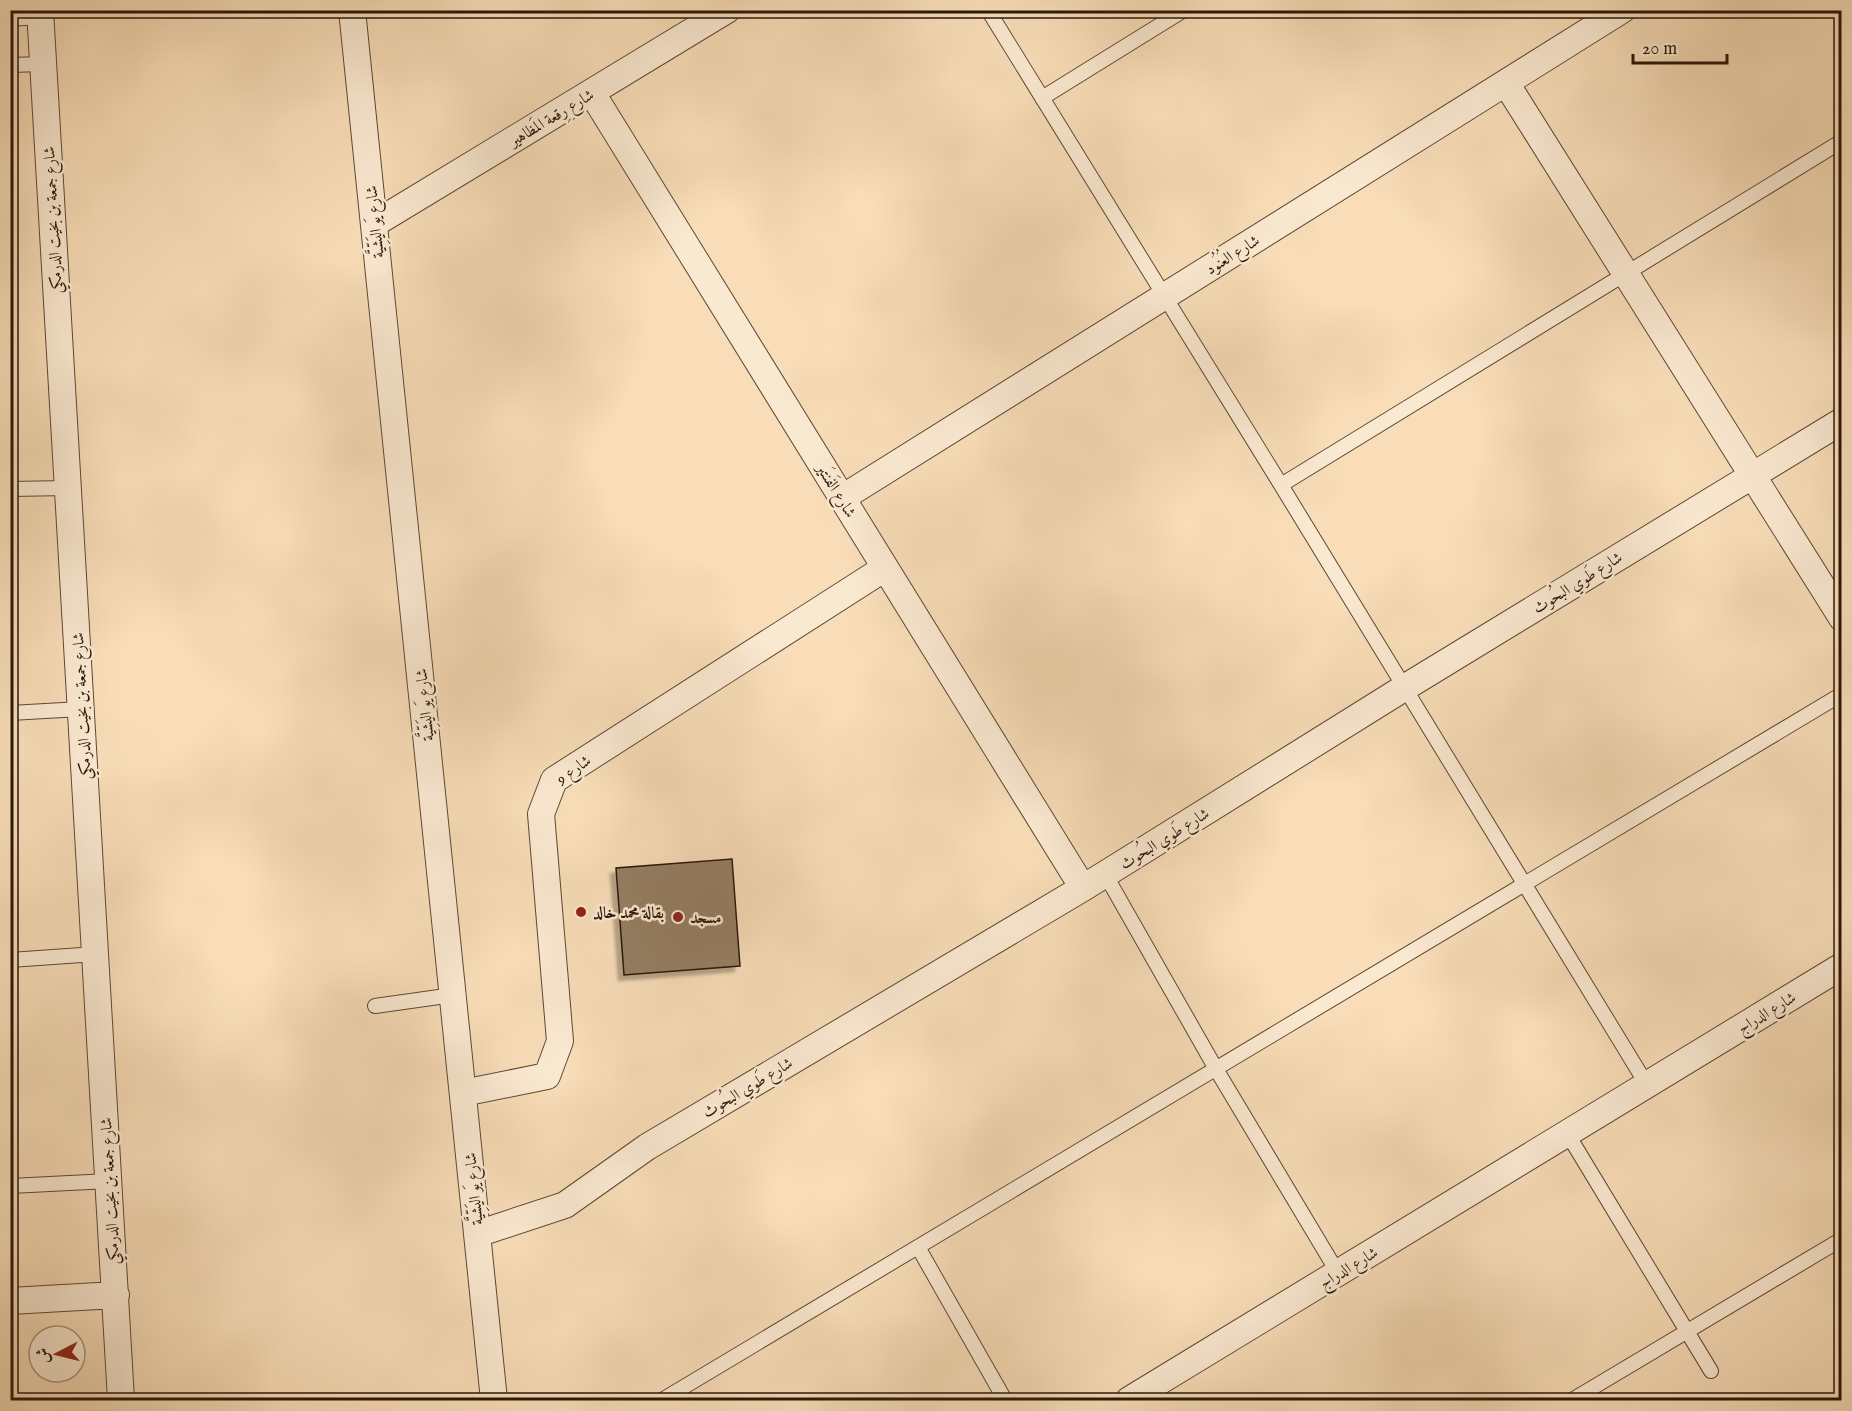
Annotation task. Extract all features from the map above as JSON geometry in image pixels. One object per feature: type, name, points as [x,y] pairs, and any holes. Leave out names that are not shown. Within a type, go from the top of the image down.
[{"type":"street","name":"شارع يَو اليَشِّيَّة","points":[[352,10],[494,1401]]},
{"type":"street","name":"شارع رِقعة المَظاهير","points":[[374,224],[727,10]]},
{"type":"street","name":"شارع العُنُود","points":[[842,498],[1622,10]]},
{"type":"street","name":"شارع جمعة بن بخيت الدرمكي","points":[[40,14],[122,1401]]},
{"type":"street","points":[[1506,83],[1842,618]]},
{"type":"street","name":"شارع الفَنتَير","points":[[592,93],[1083,888]]},
{"type":"street","name":"شارع طَوي البحُوث","points":[[477,1234],[565,1205],[647,1147],[1083,888],[1751,474],[1842,421]]},
{"type":"street","name":"شارع 9","points":[[463,1093],[547,1076],[560,1041],[541,814],[554,780],[885,568]]},
{"type":"street","name":"شارع الدراج","points":[[1140,1398],[1338,1273],[1842,966]]},
{"type":"street","points":[[10,1301],[116,1295]]},
{"type":"lane","points":[[988,10],[1647,1085]]},
{"type":"lane","points":[[1042,98],[1184,10]]},
{"type":"lane","points":[[10,19],[40,14]]},
{"type":"lane","points":[[10,65],[43,64]]},
{"type":"lane","points":[[1281,485],[1842,141]]},
{"type":"lane","points":[[10,489],[68,488]]},
{"type":"lane","points":[[662,1401],[1842,694]]},
{"type":"lane","points":[[10,713],[81,709]]},
{"type":"lane","points":[[1105,874],[1216,1069],[1338,1273]]},
{"type":"lane","points":[[10,960],[96,954]]},
{"type":"lane","points":[[375,1006],[453,995]]},
{"type":"lane","points":[[1567,1133],[1711,1371]]},
{"type":"lane","points":[[10,1186],[108,1180]]},
{"type":"lane","points":[[1572,1401],[1842,1239]]},
{"type":"lane","points":[[918,1247],[1005,1401]]},
{"type":"building","name":"مسجد","points":[[732,859],[740,966],[624,975],[616,868]]},
{"type":"place","name":"بقالة محمد خالد","points":[[581,912]]},
{"type":"place","name":"مسجد","points":[[678,917]]}]
